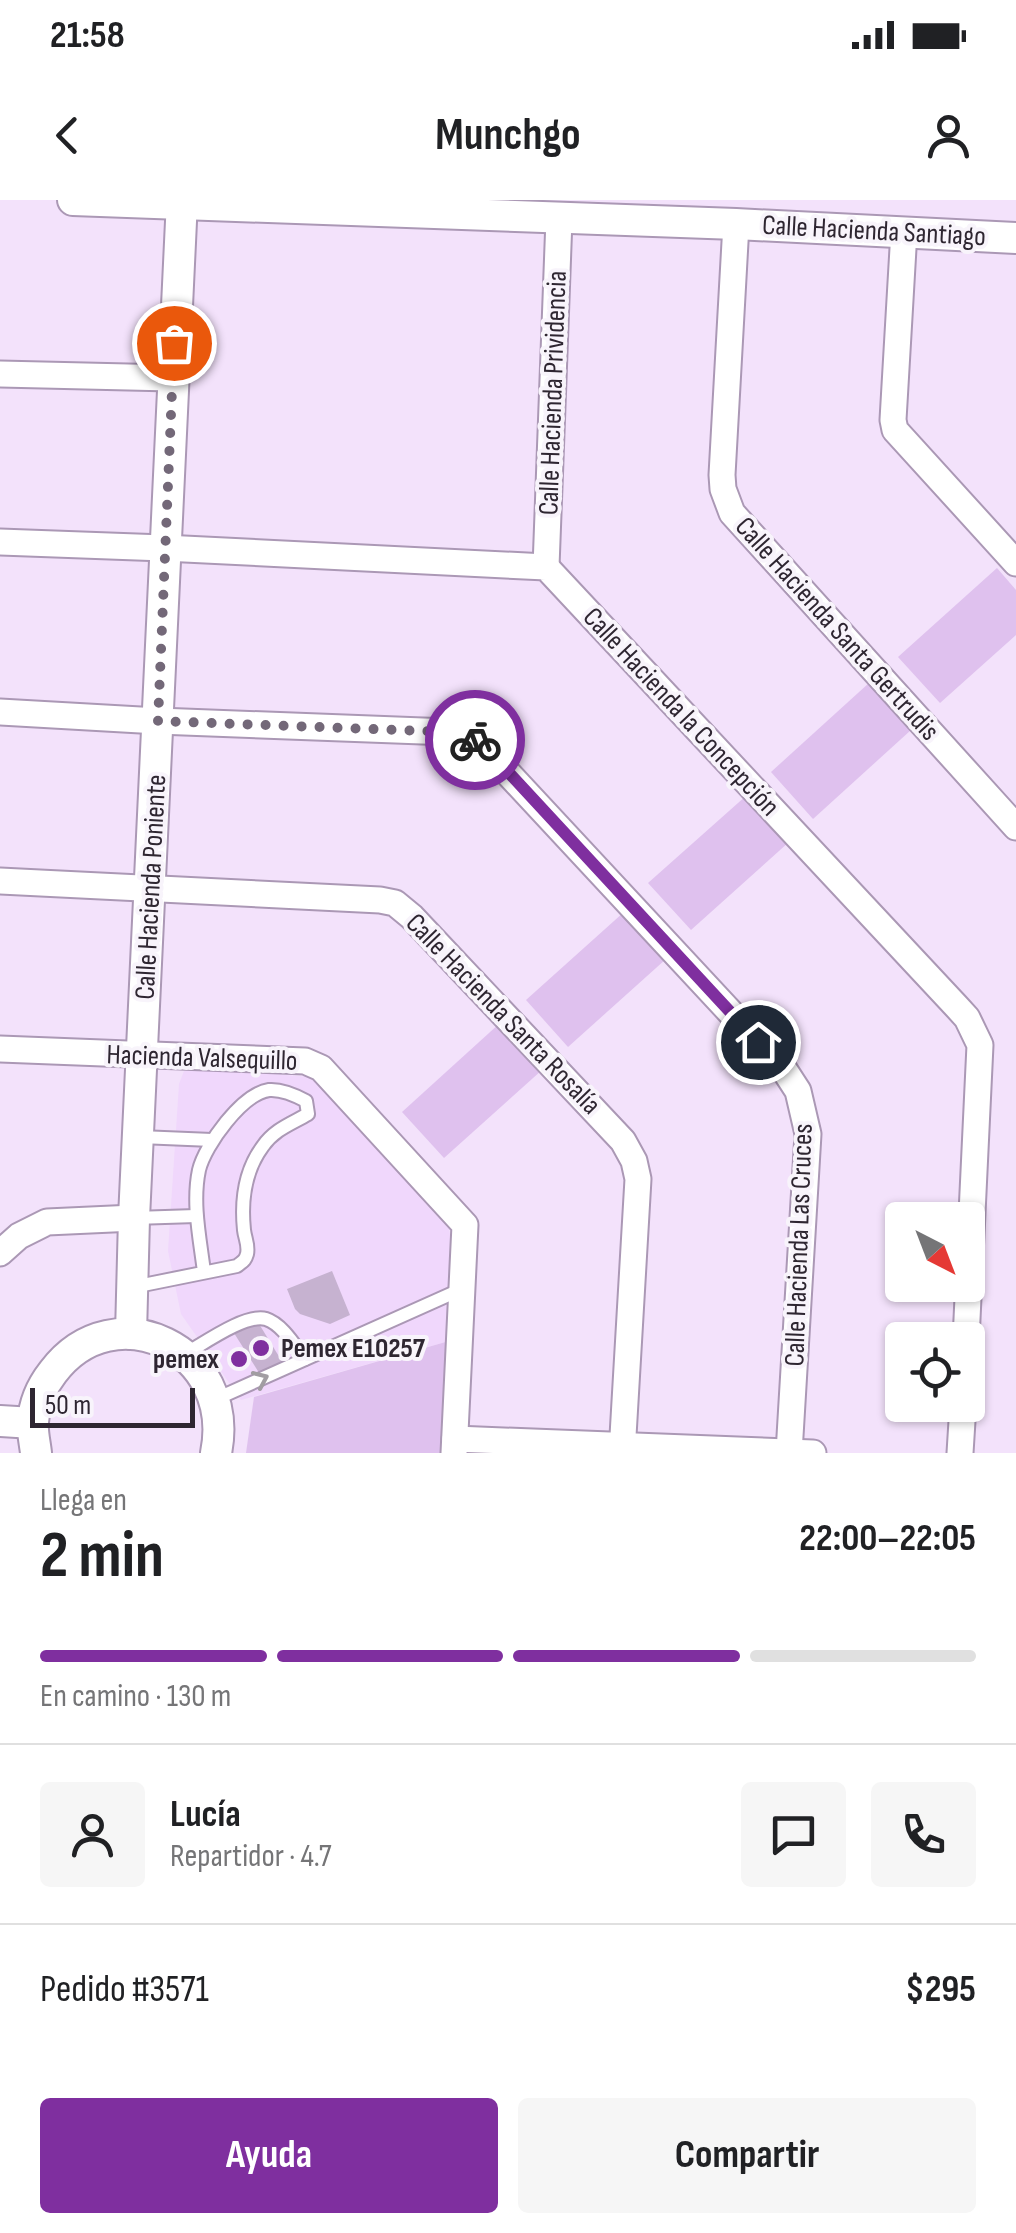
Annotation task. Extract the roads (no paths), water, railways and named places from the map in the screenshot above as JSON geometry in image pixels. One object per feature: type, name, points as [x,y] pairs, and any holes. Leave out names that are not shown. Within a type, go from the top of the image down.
[{"type":"street","name":"Calle Hacienda Santiago","points":[[72,200],[1016,238]]},
{"type":"street","name":"Calle Hacienda Poniente","points":[[131,1334],[182,202]]},
{"type":"street","name":"Calle Hacienda Prividencia","points":[[546,567],[559,219]]},
{"type":"street","name":"Calle Hacienda Santa Gertrudis","points":[[736,224],[722,476],[726,504],[1016,826]]},
{"type":"street","points":[[904,232],[893,420],[896,430],[1016,563]]},
{"type":"street","points":[[0,374],[172,378]]},
{"type":"street","points":[[0,542],[546,567]]},
{"type":"street","name":"Calle Hacienda la Concepción","points":[[546,567],[957,1007],[975,1032],[980,1044],[967,1322]]},
{"type":"street","name":"Calle Hacienda Las Cruces","points":[[0,712],[450,732],[478,741],[785,1071],[798,1091],[808,1134],[789,1452]]},
{"type":"street","name":"Calle Hacienda Santa Rosalía","points":[[0,881],[380,900],[395,903],[412,917],[623,1141],[634,1161],[638,1179],[622,1449]]},
{"type":"street","name":"Hacienda Valsequillo","points":[[0,1049],[305,1061],[321,1068],[460,1218],[465,1230],[454,1446]]},
{"type":"street","points":[[0,1253],[19,1236],[47,1222],[134,1218]]},
{"type":"street","points":[[0,1421],[34,1438],[42,1387],[64,1358],[95,1339],[131,1334],[160,1340],[185,1354],[204,1376],[216,1399],[220,1425],[216,1453]]},
{"type":"street","points":[[960,1453],[962,1422]]},
{"type":"street","points":[[454,1446],[813,1453]]},
{"type":"lane","points":[[272,1060],[274,1089]]},
{"type":"lane","points":[[133,1287],[237,1266],[245,1260],[245,1187],[249,1170],[277,1130],[308,1114],[306,1101],[294,1094],[274,1089],[262,1092],[242,1104],[212,1140],[199,1170],[196,1216],[204,1272]]},
{"type":"lane","points":[[138,1137],[212,1140]]},
{"type":"lane","points":[[134,1218],[196,1216]]},
{"type":"lane","points":[[216,1399],[462,1290]]},
{"type":"lane","points":[[185,1354],[248,1318],[264,1318],[278,1326],[306,1359]]},
{"type":"place","name":"Pemex E10257","points":[[261,1348]]},
{"type":"place","name":"pemex","points":[[239,1359]]}]
